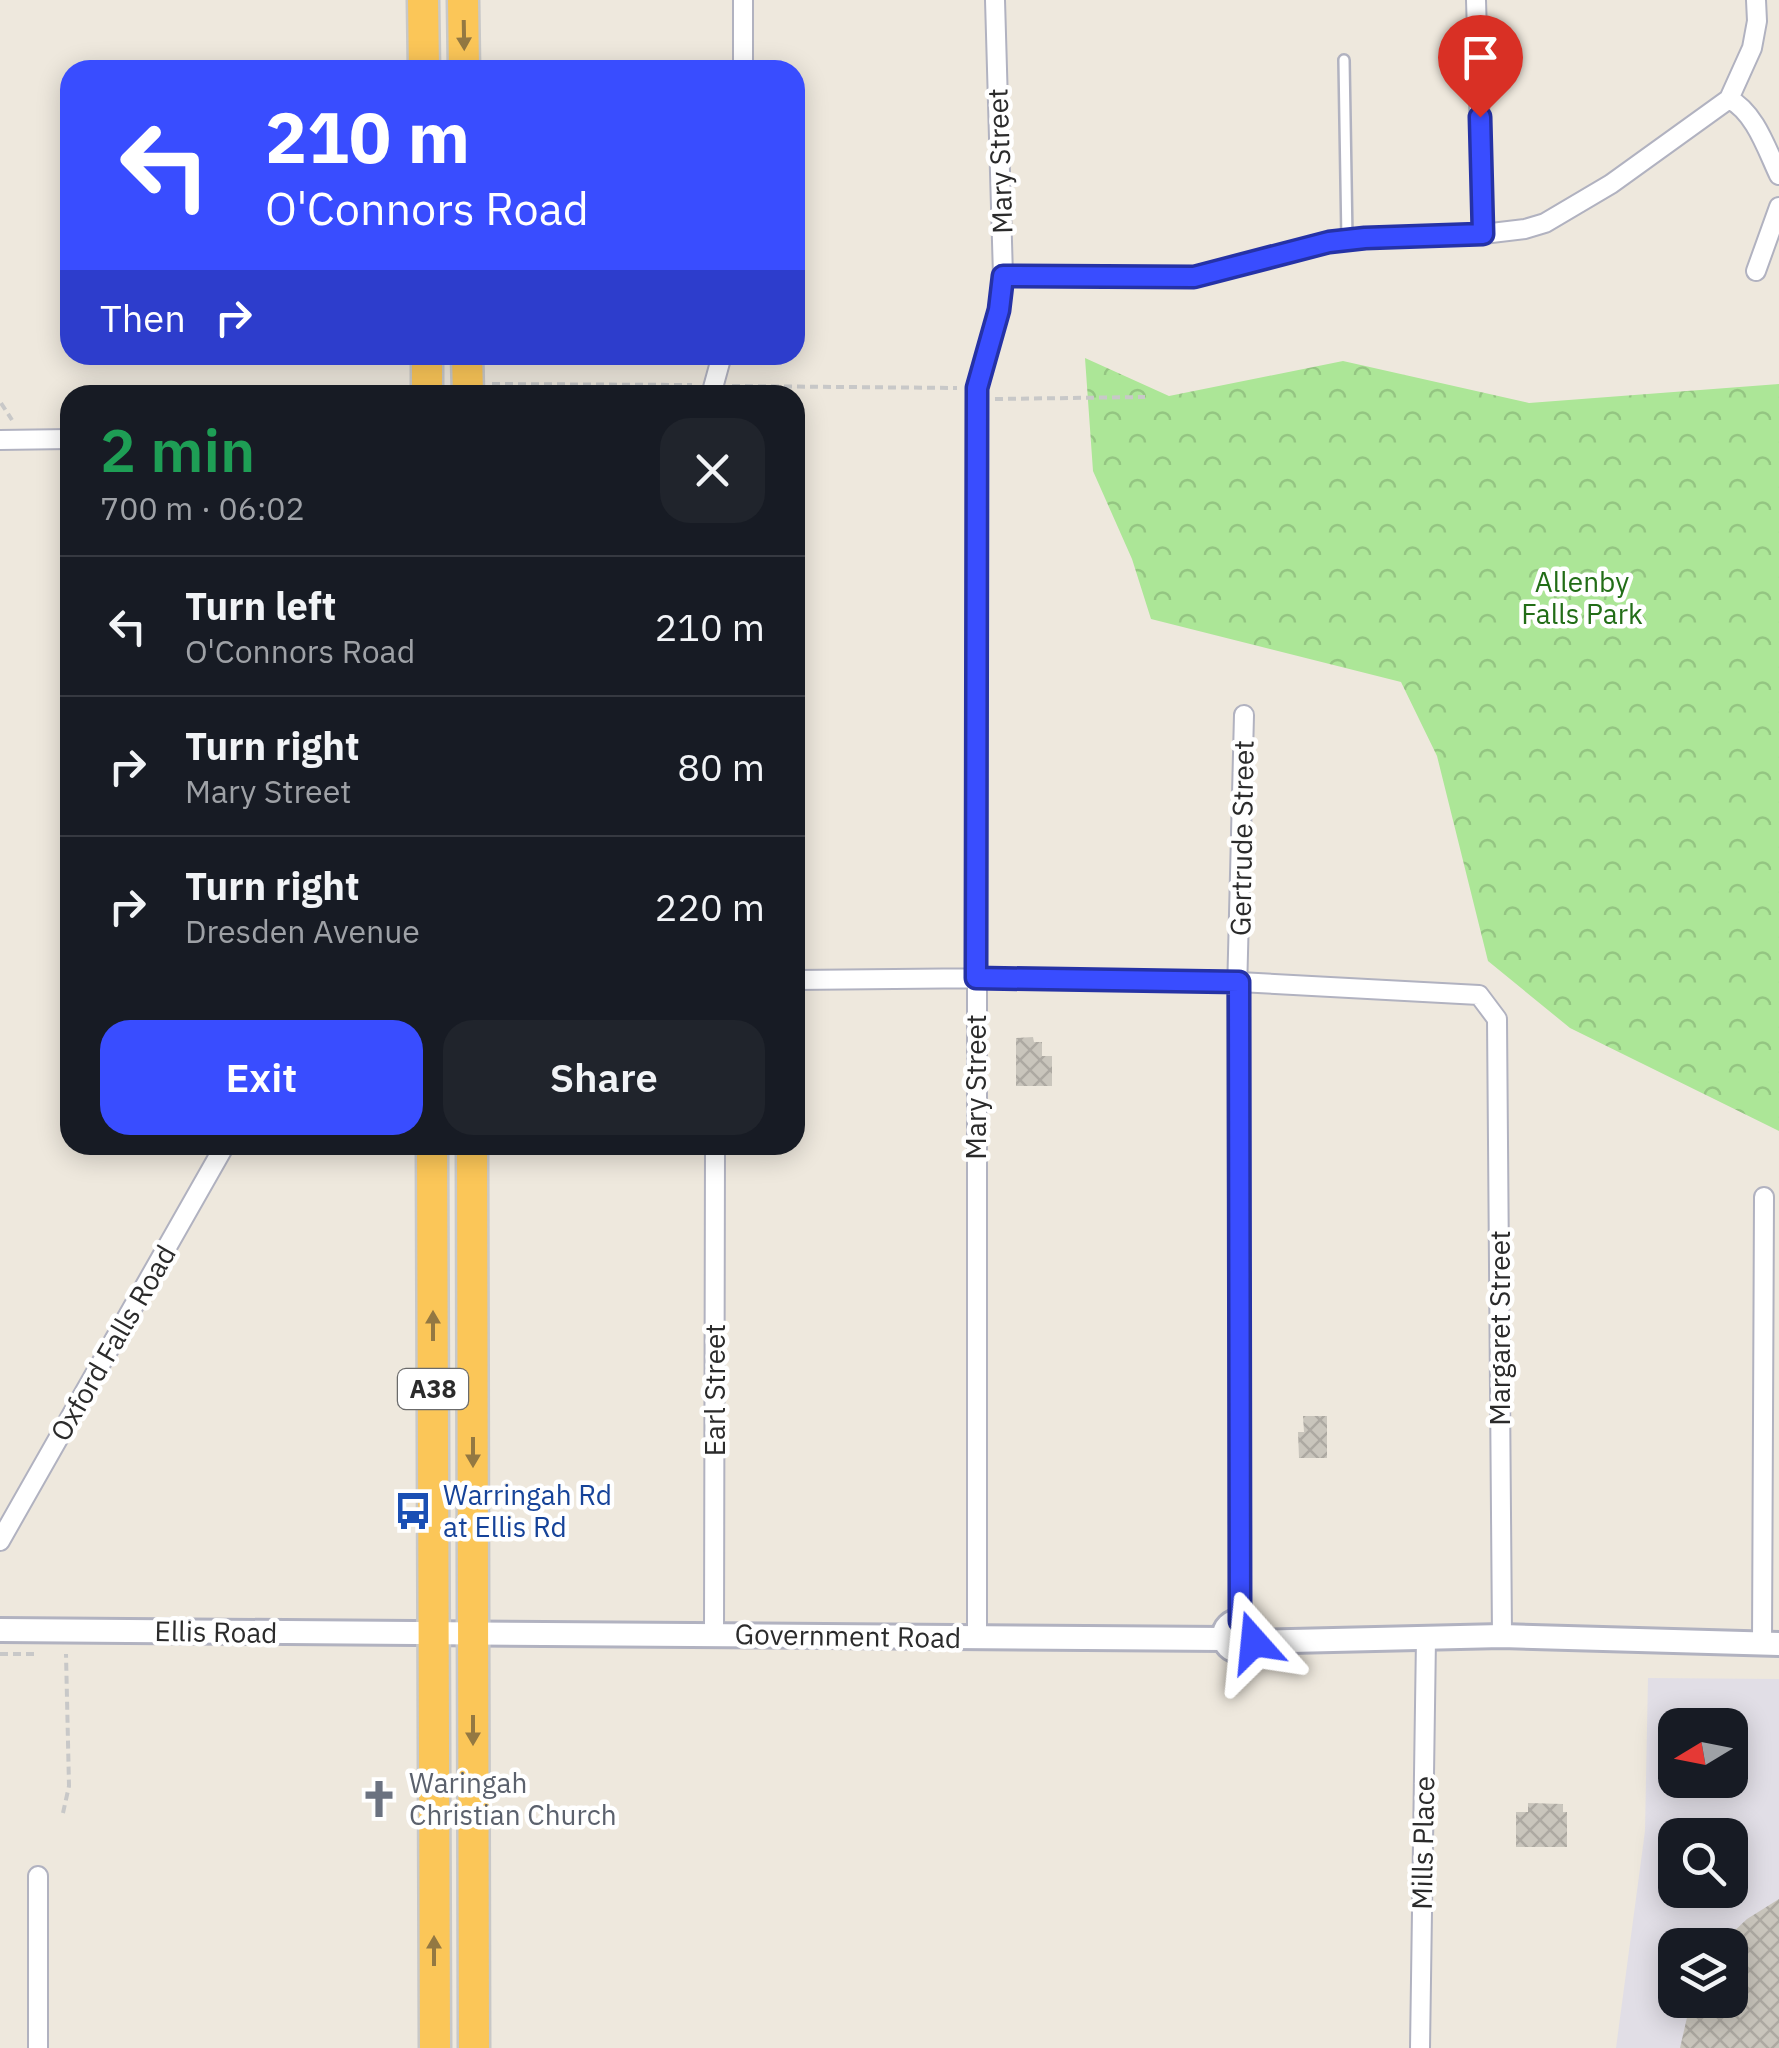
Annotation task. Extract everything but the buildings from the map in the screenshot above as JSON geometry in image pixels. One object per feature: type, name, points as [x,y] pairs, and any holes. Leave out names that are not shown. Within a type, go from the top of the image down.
[{"type":"highway","points":[[423,0],[424,60]]},
{"type":"highway","points":[[463,0],[464,60]]},
{"type":"highway","name":"A38","points":[[432,1155],[435,2048]]},
{"type":"highway","name":"A38","points":[[472,1155],[474,2048]]},
{"type":"street","points":[[743,0],[743,60]]},
{"type":"street","name":"Mary Street","points":[[977,1638],[977,388],[999,310],[1003,276],[995,0]]},
{"type":"street","points":[[1476,0],[1483,234]]},
{"type":"street","points":[[1003,276],[1194,277],[1347,240],[1525,229],[1574,208],[1729,99],[1752,48],[1756,0]]},
{"type":"street","points":[[1729,99],[1740,105],[1751,120],[1779,175]]},
{"type":"street","points":[[1756,271],[1779,207]]},
{"type":"street","points":[[0,440],[60,439]]},
{"type":"street","name":"Gertrude Street","points":[[1240,1621],[1239,982],[1244,716]]},
{"type":"street","points":[[805,980],[1239,982]]},
{"type":"street","name":"Margaret Street","points":[[1239,982],[1478,995],[1497,1019],[1502,1636]]},
{"type":"street","name":"Oxford Falls Road","points":[[0,1542],[220,1155]]},
{"type":"street","name":"Earl Street","points":[[714,1635],[715,1155]]},
{"type":"street","points":[[1254,1642],[1252,1628],[1240,1621],[1228,1626],[1224,1639],[1227,1646],[1242,1652],[1254,1642],[1502,1636],[1770,1644],[1764,1197]]},
{"type":"street","name":"Ellis Road","points":[[0,1630],[473,1632]]},
{"type":"street","name":"Government Road","points":[[473,1632],[1224,1639]]},
{"type":"street","name":"Mills Place","points":[[1420,2048],[1426,1638]]},
{"type":"street","points":[[38,1876],[38,2048]]},
{"type":"lane","points":[[1344,60],[1347,240]]},
{"type":"path","points":[[977,400],[1145,397]]},
{"type":"path","points":[[1,403],[12,420]]},
{"type":"path","points":[[0,1654],[67,1654],[69,1786],[64,1814]]},
{"type":"shaded area","points":[[1648,1678],[1779,1679],[1779,2048],[1616,2048],[1645,1831]]},
{"type":"green space","name":"Allenby Falls Park","points":[[1085,358],[1169,396],[1343,361],[1529,403],[1779,384],[1779,1131],[1570,1028],[1488,961],[1437,756],[1401,682],[1151,619],[1132,559],[1093,471]]},
{"type":"place","name":"Warringah Rd at Ellis Rd","points":[[413,1511]]},
{"type":"place","name":"Waringah Christian Church","points":[[379,1799]]},
{"type":"route","points":[[1254,1642],[1252,1628],[1240,1621],[1239,982],[976,978],[977,388],[999,310],[1003,276],[1194,277],[1329,242],[1483,234],[1480,117]]}]
